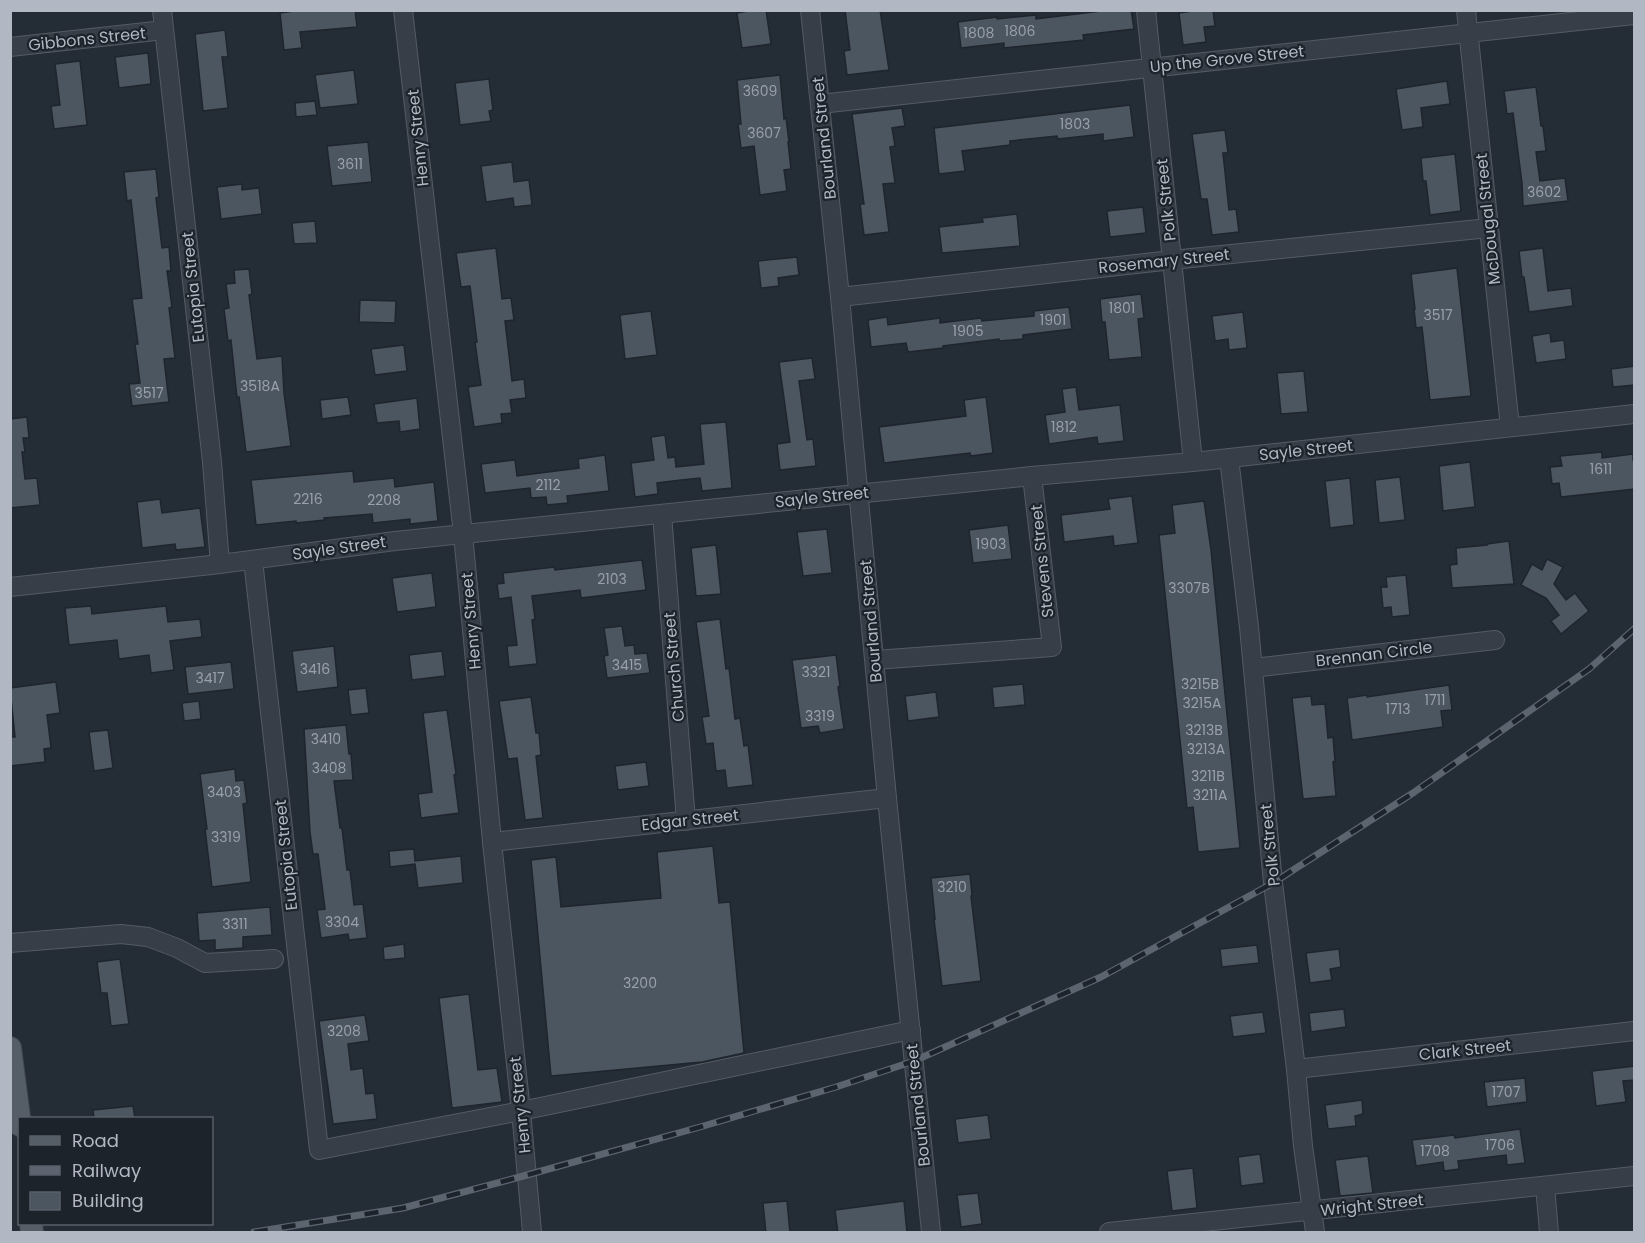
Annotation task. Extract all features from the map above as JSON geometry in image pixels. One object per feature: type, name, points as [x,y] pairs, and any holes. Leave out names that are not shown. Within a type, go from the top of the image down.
[{"type":"main road","points":[[10,1048],[19,1117]]},
{"type":"street","name":"Eutopia Street","points":[[162,10],[212,462],[220,564]]},
{"type":"street","name":"Henry Street","points":[[403,10],[463,534],[532,1233]]},
{"type":"street","name":"Bourland Street","points":[[810,10],[931,1233]]},
{"type":"street","name":"Polk Street","points":[[1146,10],[1193,462]]},
{"type":"street","name":"McDougal Street","points":[[1466,10],[1510,427]]},
{"type":"street","name":"Up the Grove Street","points":[[820,104],[1635,15]]},
{"type":"street","name":"Gibbons Street","points":[[10,47],[164,30]]},
{"type":"street","name":"Rosemary Street","points":[[840,297],[1489,228]]},
{"type":"street","name":"Sayle Street","points":[[10,587],[220,564],[395,541],[1032,476],[1193,462],[1635,414]]},
{"type":"street","name":"Polk Street","points":[[1229,458],[1274,883],[1315,1233]]},
{"type":"street","name":"Stevens Street","points":[[874,660],[1052,647],[1032,476]]},
{"type":"street","name":"Church Street","points":[[662,514],[686,821]]},
{"type":"street","name":"Eutopia Street","points":[[253,560],[319,1150],[521,1111]]},
{"type":"street","name":"Brennan Circle","points":[[1253,668],[1495,640]]},
{"type":"street","name":"Edgar Street","points":[[492,842],[887,798]]},
{"type":"street","points":[[10,944],[121,934],[148,937],[177,948],[205,963],[274,959]]},
{"type":"street","points":[[521,1111],[910,1030]]},
{"type":"street","name":"Clark Street","points":[[1296,1069],[1635,1031]]},
{"type":"street","name":"Wright Street","points":[[1109,1233],[1635,1176]]},
{"type":"street","points":[[1545,1186],[1549,1233]]},
{"type":"building","points":[[301,10],[355,10],[357,27],[300,32],[302,48],[284,50],[280,13]]},
{"type":"building","points":[[766,10],[771,44],[742,48],[737,13]]},
{"type":"building","points":[[845,10],[880,10],[889,70],[847,75],[844,51],[850,50]]},
{"type":"building","points":[[1110,10],[1131,10],[1134,29],[1083,35],[1084,40],[1004,48],[1004,43],[961,48],[958,22],[1036,15],[1036,19]]},
{"type":"building","points":[[1213,10],[1215,26],[1204,27],[1206,42],[1183,45],[1179,13]]},
{"type":"building","points":[[225,30],[228,57],[222,57],[228,108],[203,111],[195,34]]},
{"type":"building","points":[[148,53],[151,84],[119,88],[115,57]]},
{"type":"building","points":[[80,61],[87,125],[54,129],[51,106],[60,105],[55,64]]},
{"type":"building","points":[[354,70],[358,104],[320,108],[315,75]]},
{"type":"building","points":[[780,75],[791,169],[784,170],[787,191],[760,195],[754,146],[741,148],[737,80]]},
{"type":"building","points":[[489,79],[493,110],[489,111],[491,121],[460,125],[455,83]]},
{"type":"building","points":[[1447,81],[1450,104],[1421,108],[1423,127],[1402,130],[1396,89]]},
{"type":"building","points":[[1536,87],[1546,151],[1536,152],[1540,181],[1565,178],[1568,201],[1523,206],[1513,113],[1507,114],[1504,91]]},
{"type":"building","points":[[315,101],[317,115],[296,117],[295,103]]},
{"type":"building","points":[[1130,105],[1134,137],[1103,141],[1103,134],[1010,141],[1010,145],[962,151],[965,171],[939,174],[934,128]]},
{"type":"building","points":[[902,108],[905,126],[892,128],[895,146],[890,147],[895,183],[883,184],[889,232],[864,235],[860,204],[864,204],[852,114]]},
{"type":"building","points":[[1225,130],[1228,153],[1223,153],[1229,210],[1236,209],[1239,232],[1212,235],[1207,199],[1201,199],[1192,134]]},
{"type":"building","points":[[368,142],[372,182],[332,186],[327,146]]},
{"type":"building","points":[[1455,154],[1461,211],[1430,215],[1421,158]]},
{"type":"building","points":[[512,162],[514,182],[529,180],[532,205],[514,207],[513,198],[486,202],[481,166]]},
{"type":"building","points":[[156,169],[159,197],[156,198],[162,248],[169,247],[171,271],[167,271],[172,307],[169,308],[175,358],[164,359],[169,402],[132,406],[129,384],[140,383],[132,299],[142,298],[131,200],[127,201],[124,172]]},
{"type":"building","points":[[242,184],[242,190],[259,188],[262,214],[221,219],[217,187]]},
{"type":"building","points":[[1143,207],[1146,233],[1110,237],[1107,211]]},
{"type":"building","points":[[1017,214],[1020,246],[942,253],[939,227],[983,222],[982,218]]},
{"type":"building","points":[[315,221],[317,243],[294,244],[292,223]]},
{"type":"building","points":[[496,248],[502,299],[511,298],[514,320],[505,321],[512,381],[524,379],[526,398],[510,400],[512,413],[501,414],[502,423],[474,427],[468,387],[481,385],[475,342],[477,342],[470,286],[461,287],[456,253]]},
{"type":"building","points":[[1543,248],[1548,291],[1571,288],[1573,306],[1529,312],[1519,251]]},
{"type":"building","points":[[797,257],[799,275],[778,278],[779,286],[761,288],[758,261]]},
{"type":"building","points":[[1457,268],[1471,396],[1430,400],[1422,327],[1416,328],[1411,274]]},
{"type":"building","points":[[249,269],[252,294],[249,295],[257,359],[282,356],[291,446],[246,452],[231,340],[228,341],[224,309],[229,308],[226,284],[235,283],[234,270]]},
{"type":"building","points":[[1141,294],[1144,318],[1138,319],[1142,357],[1109,360],[1100,299]]},
{"type":"building","points":[[360,300],[396,301],[395,323],[359,322]]},
{"type":"building","points":[[1069,307],[1072,329],[1023,335],[1023,339],[999,341],[999,339],[908,352],[906,343],[871,347],[868,320],[887,317],[888,325],[940,318],[940,323],[981,318],[982,321],[1034,316],[1034,311]]},
{"type":"building","points":[[651,311],[657,355],[625,359],[620,315]]},
{"type":"building","points":[[1243,312],[1247,348],[1229,350],[1228,339],[1215,341],[1212,316]]},
{"type":"building","points":[[1550,333],[1551,342],[1564,340],[1566,359],[1536,363],[1532,336]]},
{"type":"building","points":[[404,345],[407,371],[375,375],[371,349]]},
{"type":"building","points":[[812,358],[815,379],[799,381],[807,440],[813,439],[816,466],[780,470],[777,444],[790,442],[779,362]]},
{"type":"building","points":[[1635,366],[1635,385],[1613,387],[1611,369]]},
{"type":"building","points":[[1304,371],[1308,412],[1281,414],[1277,373]]},
{"type":"building","points":[[1076,387],[1079,410],[1120,405],[1124,441],[1098,444],[1097,437],[1049,444],[1045,415],[1065,412],[1062,389]]},
{"type":"building","points":[[348,397],[351,415],[322,419],[320,400]]},
{"type":"building","points":[[986,397],[993,453],[971,456],[970,453],[884,463],[879,427],[966,416],[964,400]]},
{"type":"building","points":[[417,398],[420,429],[400,432],[399,421],[377,423],[374,404]]},
{"type":"building","points":[[27,417],[29,438],[23,438],[25,452],[22,452],[25,479],[37,478],[40,505],[10,508],[10,419]]},
{"type":"building","points":[[726,422],[732,488],[702,491],[700,478],[657,483],[658,494],[635,497],[631,463],[654,460],[651,437],[665,435],[668,458],[675,457],[676,467],[704,464],[700,424]]},
{"type":"building","points":[[1602,452],[1602,458],[1633,454],[1635,489],[1561,497],[1559,483],[1552,484],[1550,467],[1562,466],[1560,456]]},
{"type":"building","points":[[605,455],[609,491],[567,496],[568,503],[547,505],[546,497],[531,498],[530,488],[485,493],[481,464],[515,460],[517,476],[579,468],[578,459]]},
{"type":"building","points":[[1470,462],[1475,507],[1443,511],[1439,466]]},
{"type":"building","points":[[353,471],[354,482],[394,478],[395,487],[434,482],[438,521],[410,524],[410,519],[373,523],[372,514],[256,525],[251,480]]},
{"type":"building","points":[[1400,477],[1405,520],[1379,523],[1375,480]]},
{"type":"building","points":[[1350,478],[1354,525],[1330,528],[1325,481]]},
{"type":"building","points":[[1132,496],[1138,543],[1114,546],[1113,536],[1064,542],[1061,515],[1110,509],[1108,499]]},
{"type":"building","points":[[160,499],[162,513],[200,508],[205,547],[176,550],[175,544],[142,548],[137,502]]},
{"type":"building","points":[[1204,501],[1211,550],[1240,848],[1198,852],[1193,807],[1187,808],[1159,535],[1175,533],[1172,505]]},
{"type":"building","points":[[1008,525],[1012,559],[973,563],[969,530]]},
{"type":"building","points":[[827,529],[832,573],[803,576],[797,532]]},
{"type":"building","points":[[1509,541],[1514,584],[1452,588],[1450,565],[1457,564],[1456,548]]},
{"type":"building","points":[[716,545],[721,594],[696,596],[691,548]]},
{"type":"building","points":[[1547,559],[1563,567],[1554,584],[1566,600],[1575,593],[1589,611],[1561,634],[1551,621],[1559,615],[1546,598],[1521,585],[1532,564],[1542,570]]},
{"type":"building","points":[[642,560],[646,590],[581,598],[580,590],[532,596],[537,664],[509,667],[507,646],[517,645],[511,597],[499,599],[497,584],[504,583],[503,573],[554,567],[555,570]]},
{"type":"building","points":[[432,573],[436,607],[397,612],[392,578]]},
{"type":"building","points":[[1406,575],[1410,615],[1392,617],[1391,607],[1383,608],[1381,587],[1387,587],[1386,577]]},
{"type":"building","points":[[91,606],[92,614],[166,606],[168,622],[200,619],[202,637],[170,641],[174,670],[151,673],[149,655],[119,659],[117,640],[69,645],[65,608]]},
{"type":"building","points":[[720,619],[735,719],[740,718],[744,746],[748,745],[753,785],[727,788],[725,770],[716,771],[713,743],[706,744],[702,717],[709,716],[696,622]]},
{"type":"building","points":[[622,626],[625,646],[634,645],[635,654],[647,653],[650,673],[607,678],[604,656],[608,655],[604,628]]},
{"type":"building","points":[[334,646],[338,687],[297,692],[292,651]]},
{"type":"building","points":[[442,651],[445,676],[412,680],[409,655]]},
{"type":"building","points":[[836,655],[844,729],[820,733],[818,726],[801,728],[792,660]]},
{"type":"building","points":[[231,662],[234,689],[188,694],[185,667]]},
{"type":"building","points":[[56,682],[60,713],[47,715],[51,748],[44,749],[45,762],[10,766],[10,737],[15,737],[10,688]]},
{"type":"building","points":[[1023,684],[1025,705],[994,708],[992,687]]},
{"type":"building","points":[[1449,685],[1452,710],[1441,711],[1443,727],[1352,740],[1347,698]]},
{"type":"building","points":[[366,688],[369,713],[351,715],[348,690]]},
{"type":"building","points":[[936,692],[939,717],[908,721],[905,696]]},
{"type":"building","points":[[1311,696],[1312,705],[1325,704],[1328,738],[1333,737],[1336,796],[1303,799],[1292,698]]},
{"type":"building","points":[[531,697],[536,733],[539,733],[541,755],[536,756],[543,818],[525,820],[517,758],[508,759],[499,701]]},
{"type":"building","points":[[199,701],[201,719],[184,721],[182,703]]},
{"type":"building","points":[[447,710],[459,813],[421,818],[418,794],[432,792],[423,713]]},
{"type":"building","points":[[346,725],[353,780],[334,781],[354,905],[363,904],[367,938],[349,940],[348,934],[321,938],[317,910],[325,909],[318,854],[313,854],[310,832],[304,729]]},
{"type":"building","points":[[108,730],[113,768],[94,771],[89,732]]},
{"type":"building","points":[[646,762],[649,786],[618,790],[615,766]]},
{"type":"building","points":[[235,769],[236,781],[244,780],[247,803],[243,804],[251,882],[212,887],[200,774]]},
{"type":"building","points":[[713,846],[719,903],[730,902],[744,1053],[702,1062],[551,1076],[531,860],[556,857],[561,907],[661,898],[657,852]]},
{"type":"building","points":[[414,849],[415,861],[461,856],[463,883],[418,888],[415,864],[390,867],[389,851]]},
{"type":"building","points":[[970,874],[981,981],[942,986],[931,878]]},
{"type":"building","points":[[270,907],[272,935],[243,937],[243,948],[215,950],[215,940],[199,941],[197,913]]},
{"type":"building","points":[[404,944],[405,958],[384,960],[383,947]]},
{"type":"building","points":[[1257,945],[1259,963],[1222,967],[1220,949]]},
{"type":"building","points":[[1339,949],[1341,967],[1330,969],[1332,980],[1310,983],[1306,953]]},
{"type":"building","points":[[120,959],[129,1024],[111,1026],[107,993],[101,993],[97,962]]},
{"type":"building","points":[[469,994],[478,1070],[497,1068],[502,1102],[452,1108],[439,998]]},
{"type":"building","points":[[1344,1009],[1346,1027],[1311,1032],[1309,1013]]},
{"type":"building","points":[[1263,1012],[1266,1033],[1233,1037],[1230,1016]]},
{"type":"building","points":[[365,1015],[369,1041],[348,1044],[351,1070],[363,1068],[366,1094],[374,1093],[377,1119],[333,1124],[319,1021]]},
{"type":"building","points":[[1635,1066],[1635,1080],[1623,1081],[1626,1102],[1596,1106],[1592,1071]]},
{"type":"building","points":[[1525,1078],[1527,1102],[1487,1107],[1484,1082]]},
{"type":"building","points":[[1362,1100],[1363,1114],[1355,1116],[1356,1126],[1328,1129],[1325,1105]]},
{"type":"building","points":[[133,1106],[135,1117],[94,1117],[93,1110]]},
{"type":"building","points":[[988,1115],[991,1139],[958,1143],[955,1119]]},
{"type":"building","points":[[1520,1129],[1525,1163],[1507,1165],[1506,1155],[1458,1161],[1459,1169],[1444,1171],[1443,1162],[1416,1166],[1412,1140],[1454,1135],[1455,1138]]},
{"type":"building","points":[[1260,1154],[1264,1183],[1241,1186],[1238,1157]]},
{"type":"building","points":[[1368,1156],[1373,1193],[1340,1196],[1335,1160]]},
{"type":"building","points":[[1193,1168],[1197,1208],[1172,1211],[1167,1171]]},
{"type":"building","points":[[978,1193],[982,1224],[961,1227],[957,1195]]},
{"type":"building","points":[[787,1201],[790,1233],[766,1233],[763,1203]]},
{"type":"building","points":[[904,1201],[907,1233],[838,1233],[835,1210]]},
{"type":"railway","points":[[254,1232],[403,1208],[700,1127],[836,1087],[914,1061],[1101,977],[1273,883],[1413,793],[1589,669],[1634,629]]}]
